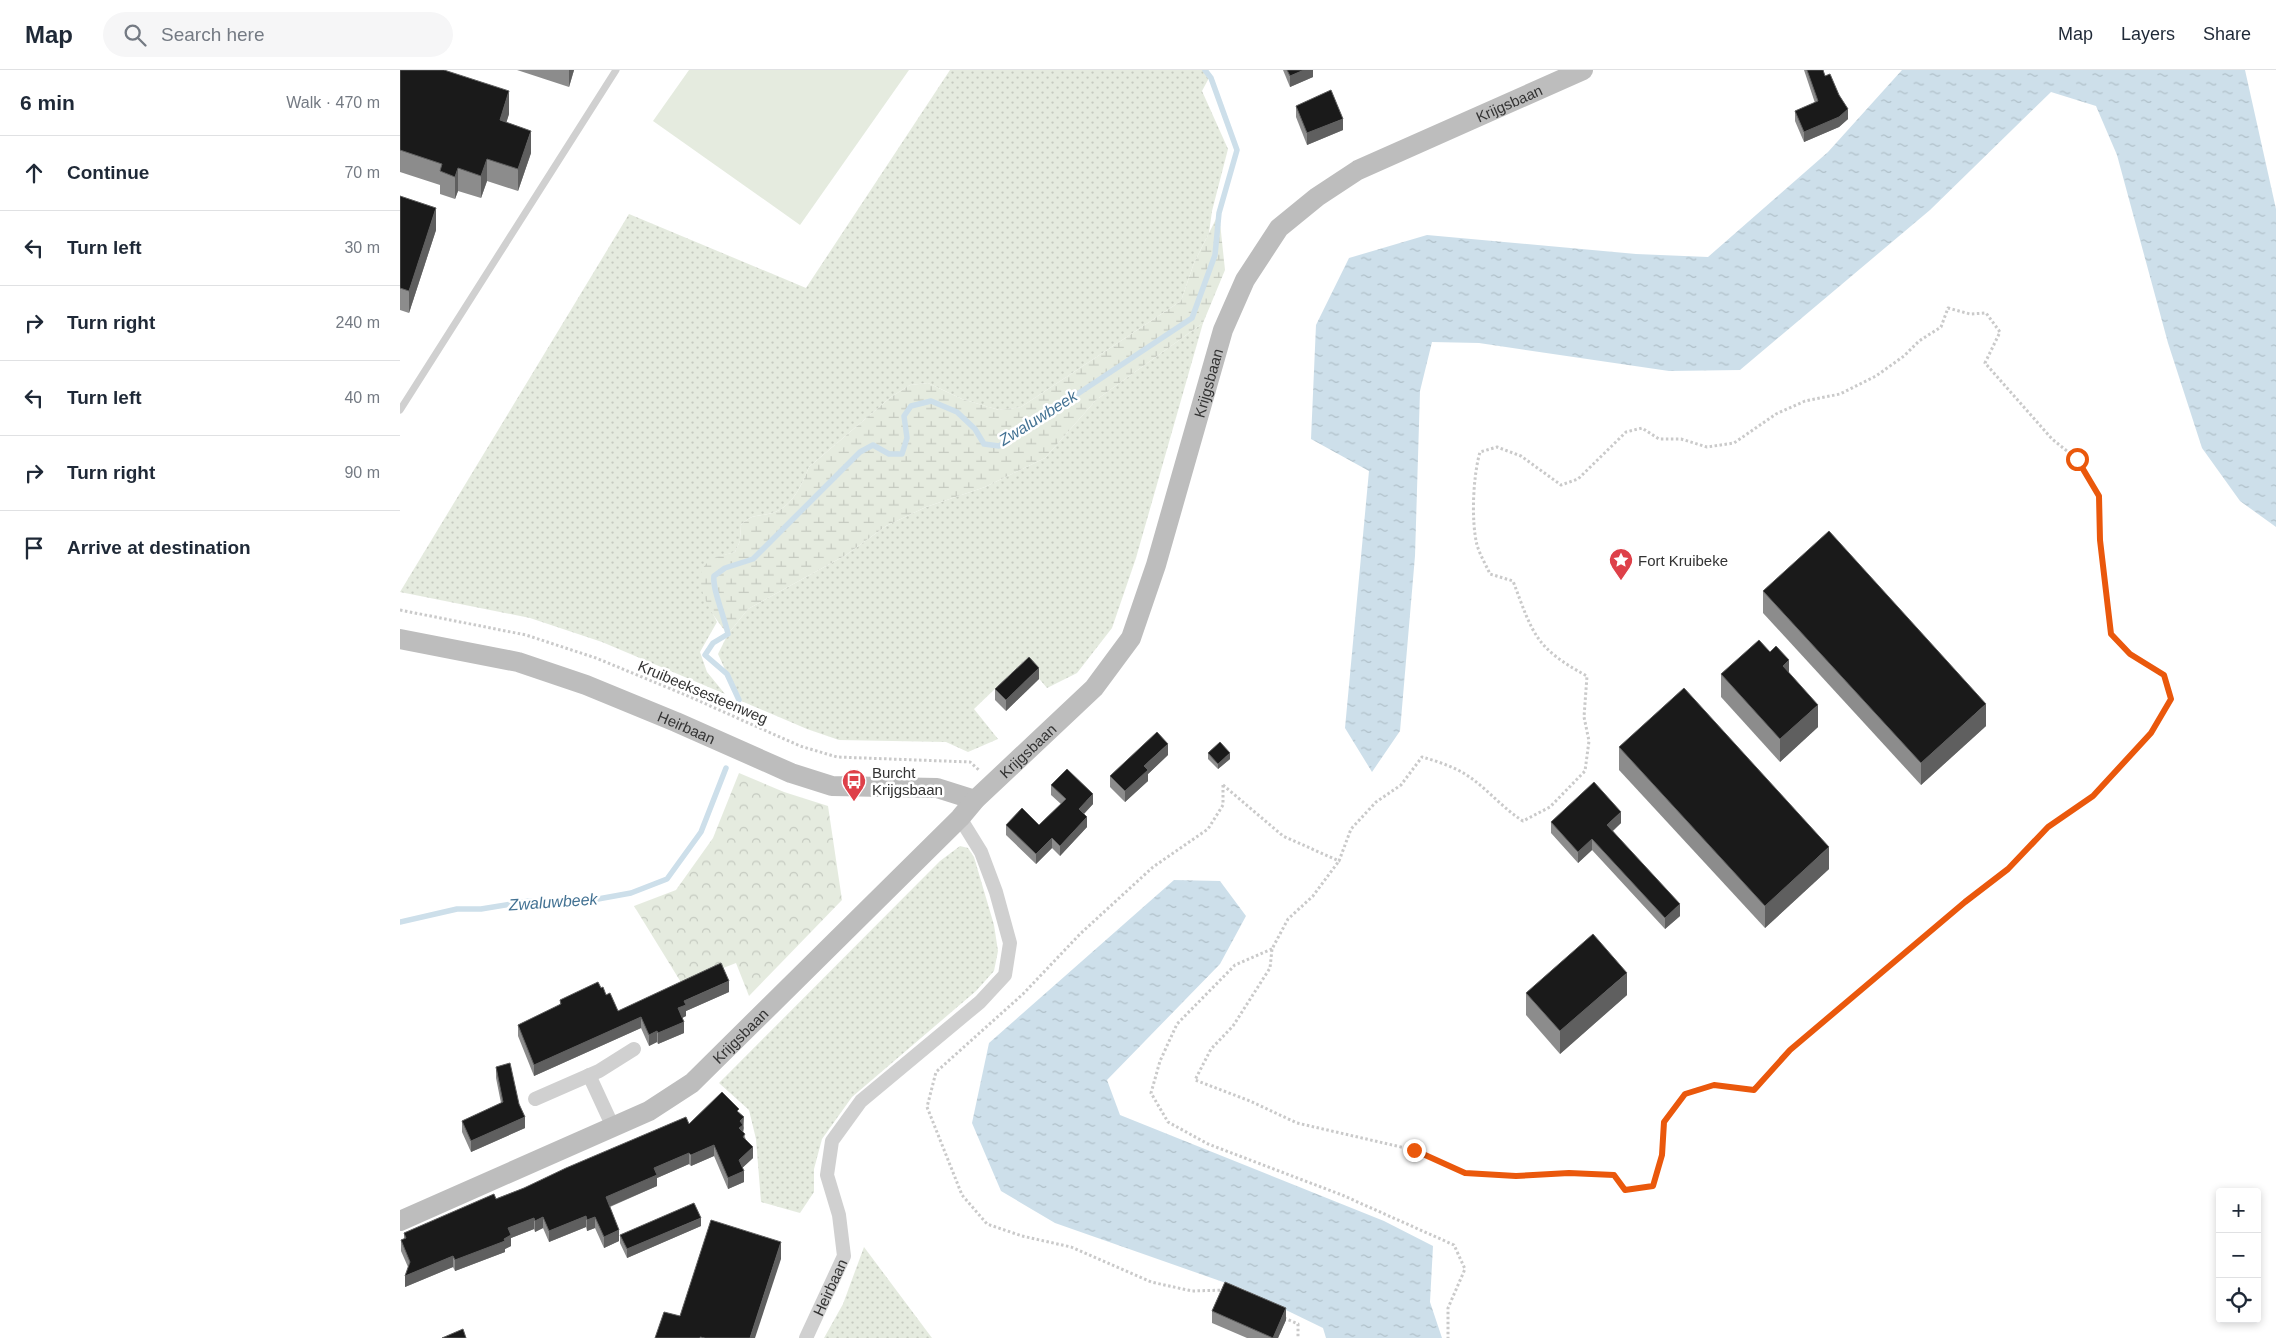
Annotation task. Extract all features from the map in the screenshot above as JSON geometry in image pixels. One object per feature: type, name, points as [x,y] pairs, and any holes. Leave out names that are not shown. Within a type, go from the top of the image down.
[{"type":"main road","name":"Krijgsbaan","points":[[400,1221],[649,1112],[692,1082],[960,818],[975,800],[1094,688],[1131,638],[1156,565],[1223,330],[1245,280],[1279,228],[1317,197],[1358,170],[1583,70]]},
{"type":"main road","name":"Heirbaan","points":[[400,639],[518,662],[578,682],[676,722],[791,773],[832,786],[937,788],[975,800]]},
{"type":"street","name":"Heirbaan","points":[[806,1338],[844,1256],[839,1215],[827,1175],[832,1141],[861,1101],[980,1002],[1005,974],[1010,943],[996,892],[981,852],[960,818]]},
{"type":"street","points":[[535,1100],[589,1075],[634,1049]]},
{"type":"street","points":[[589,1075],[613,1127]]},
{"type":"lane","points":[[400,410],[616,70]]},
{"type":"path","points":[[1948,308],[1970,314],[1986,312],[2000,332],[1985,363],[2052,439],[2077,459],[2099,496],[2100,540],[2111,634],[2130,654],[2164,675],[2171,699],[2151,733],[2093,796],[2048,827],[2008,869],[1965,902],[1790,1050],[1754,1090],[1714,1085],[1685,1094],[1664,1122],[1662,1155],[1653,1186],[1625,1190],[1614,1175],[1569,1173],[1516,1176],[1465,1173],[1414,1150],[1297,1123],[1250,1101],[1195,1080],[1211,1049],[1233,1026],[1270,968],[1272,949],[1288,920],[1313,896],[1339,861],[1351,829],[1376,802],[1401,785],[1422,757],[1440,762],[1466,775],[1508,812],[1523,821],[1550,807],[1585,771],[1589,741],[1584,717],[1587,676],[1567,665],[1544,648],[1534,633],[1513,581],[1490,574],[1477,546],[1475,469],[1480,452],[1497,447],[1521,456],[1561,485],[1578,479],[1626,432],[1642,428],[1659,439],[1681,439],[1707,447],[1734,443],[1776,414],[1805,401],[1840,394],[1876,376],[1904,356],[1919,341],[1942,327],[1948,308]]},
{"type":"path","name":"Kruibeeksesteenweg","points":[[400,610],[526,635],[587,656],[688,696],[800,746],[836,758],[970,762],[994,782]]},
{"type":"path","points":[[1229,1291],[1192,1291],[1151,1282],[1071,1247],[1022,1236],[987,1224],[962,1195],[927,1107],[936,1072],[1023,994],[1080,934],[1153,867],[1208,829],[1223,805],[1223,785],[1283,836],[1339,861]]},
{"type":"path","points":[[1272,949],[1235,965],[1177,1024],[1160,1062],[1151,1092],[1168,1122],[1208,1144],[1342,1195],[1454,1244],[1465,1269],[1448,1308],[1448,1338]]},
{"type":"path","points":[[1281,1316],[1298,1324],[1298,1338]]},
{"type":"green space","points":[[689,70],[909,70],[800,225],[653,121]]},
{"type":"green space","points":[[950,70],[1205,70],[1210,76],[1202,91],[1228,149],[1212,211],[1209,233],[1194,263],[1181,301],[1021,407],[999,410],[962,399],[928,383],[910,385],[891,397],[809,467],[799,490],[783,508],[776,512],[745,521],[741,525],[740,541],[735,552],[717,557],[705,598],[717,622],[700,652],[707,672],[725,694],[602,642],[530,618],[400,592],[629,214],[806,288]]},
{"type":"green space","points":[[1219,213],[1225,270],[1203,323],[1096,400],[1045,458],[985,487],[926,507],[886,526],[846,555],[748,609],[728,634],[711,610],[700,581],[702,572],[709,561],[735,552],[740,541],[741,525],[745,521],[751,517],[776,512],[783,508],[799,490],[809,467],[891,397],[910,385],[928,383],[962,399],[999,410],[1021,407],[1181,301],[1194,263]]},
{"type":"green space","points":[[1203,323],[1136,558],[1112,628],[1077,673],[1047,688],[1024,661],[974,709],[998,739],[968,752],[946,742],[839,740],[807,729],[739,700],[718,654],[728,634],[748,609],[846,555],[886,526],[926,507],[985,487],[1045,458],[1096,400]]},
{"type":"green space","points":[[739,773],[784,792],[828,806],[842,900],[749,996],[736,963],[682,984],[634,906],[676,890],[713,838]]},
{"type":"green space","points":[[960,846],[968,848],[974,857],[994,925],[998,951],[994,971],[976,991],[852,1097],[822,1139],[814,1169],[814,1192],[800,1213],[761,1202],[756,1139],[749,1110],[719,1083],[940,861]]},
{"type":"green space","points":[[864,1247],[932,1338],[824,1338],[843,1304]]},
{"type":"water","points":[[1902,70],[2245,70],[2276,209],[2276,527],[2240,501],[2202,448],[2168,343],[2117,155],[2096,106],[2051,92],[1930,210],[1740,370],[1669,371],[1479,343],[1432,342],[1420,391],[1415,556],[1400,731],[1372,772],[1345,728],[1369,471],[1311,439],[1316,325],[1349,258],[1427,235],[1636,254],[1708,257],[1828,152]]},
{"type":"water","points":[[1174,880],[1220,881],[1246,916],[1220,964],[1107,1080],[1120,1115],[1384,1221],[1433,1246],[1430,1302],[1442,1338],[1326,1338],[1323,1328],[1243,1289],[1055,1223],[1001,1191],[972,1123],[989,1043]]},
{"type":"building","points":[[400,70],[444,70],[509,91],[500,120],[531,131],[518,169],[487,159],[481,176],[458,168],[455,177],[440,171],[442,164],[400,150]]},
{"type":"building","points":[[1287,70],[1304,70],[1290,76]]},
{"type":"building","points":[[1807,70],[1823,70],[1825,76],[1830,74],[1839,95],[1848,109],[1839,117],[1804,132],[1795,111],[1818,101]]},
{"type":"building","points":[[1331,90],[1343,119],[1307,133],[1296,106]]},
{"type":"building","points":[[400,196],[436,208],[409,291],[400,288]]},
{"type":"building","points":[[1829,531],[1986,704],[1921,763],[1763,591]]},
{"type":"building","points":[[1759,640],[1770,652],[1776,646],[1789,660],[1783,666],[1818,705],[1780,739],[1721,674]]},
{"type":"building","points":[[1029,657],[1039,668],[1006,700],[995,689]]},
{"type":"building","points":[[1684,688],[1829,847],[1765,906],[1619,747]]},
{"type":"building","points":[[1157,732],[1168,744],[1144,766],[1148,770],[1125,791],[1110,776]]},
{"type":"building","points":[[1220,742],[1230,753],[1218,764],[1208,753]]},
{"type":"building","points":[[1067,769],[1093,794],[1079,809],[1087,817],[1060,846],[1052,838],[1036,854],[1006,825],[1022,808],[1039,825],[1066,799],[1051,785]]},
{"type":"building","points":[[1594,782],[1621,812],[1607,825],[1680,904],[1665,918],[1592,839],[1578,852],[1551,822]]},
{"type":"building","points":[[1593,934],[1627,973],[1560,1031],[1526,993]]},
{"type":"building","points":[[721,963],[729,981],[684,1001],[686,1005],[678,1008],[684,1022],[649,1035],[641,1017],[534,1065],[518,1025],[561,1004],[560,1000],[598,982],[601,988],[603,987],[606,995],[610,993],[618,1011]]},
{"type":"building","points":[[510,1063],[519,1104],[525,1117],[471,1141],[462,1121],[503,1102],[496,1067]]},
{"type":"building","points":[[722,1092],[739,1109],[737,1111],[744,1117],[740,1121],[743,1125],[739,1128],[745,1134],[743,1137],[753,1147],[739,1160],[744,1171],[728,1178],[714,1145],[654,1168],[657,1175],[606,1197],[619,1230],[604,1237],[595,1217],[587,1220],[586,1216],[549,1231],[543,1217],[535,1221],[534,1218],[508,1228],[511,1235],[504,1239],[505,1241],[455,1260],[453,1256],[405,1276],[410,1262],[401,1240],[406,1238],[404,1233],[494,1194],[496,1199],[524,1188],[686,1117],[689,1124]]},
{"type":"building","points":[[694,1203],[701,1218],[627,1249],[620,1235]]},
{"type":"building","points":[[711,1220],[781,1242],[750,1338],[655,1338],[664,1312],[680,1316]]},
{"type":"building","points":[[1225,1282],[1286,1308],[1273,1338],[1212,1311]]},
{"type":"building","points":[[463,1329],[466,1338],[442,1338]]},
{"type":"waterway","name":"Zwaluwbeek","points":[[739,700],[727,674],[705,655],[713,643],[728,634],[715,588],[714,576],[725,568],[753,559],[860,452],[873,445],[889,454],[902,454],[907,438],[904,416],[911,406],[931,401],[957,412],[975,429],[984,444],[999,446],[1192,318],[1215,255],[1219,213],[1237,150],[1211,78],[1205,70]]},
{"type":"waterway","name":"Zwaluwbeek","points":[[400,922],[457,909],[481,909],[529,901],[587,901],[631,893],[667,879],[701,832],[726,768]]},
{"type":"place","name":"Fort Kruibeke","points":[[1621,581]]},
{"type":"place","name":"Burcht Krijgsbaan","points":[[854,802]]},
{"type":"route","points":[[1414,1150],[1465,1173],[1516,1176],[1569,1173],[1614,1175],[1625,1190],[1653,1186],[1662,1155],[1664,1122],[1685,1094],[1714,1085],[1754,1090],[1790,1050],[1965,902],[2008,869],[2048,827],[2093,796],[2151,733],[2171,699],[2164,675],[2130,654],[2111,634],[2100,540],[2099,496],[2077,459]]}]
